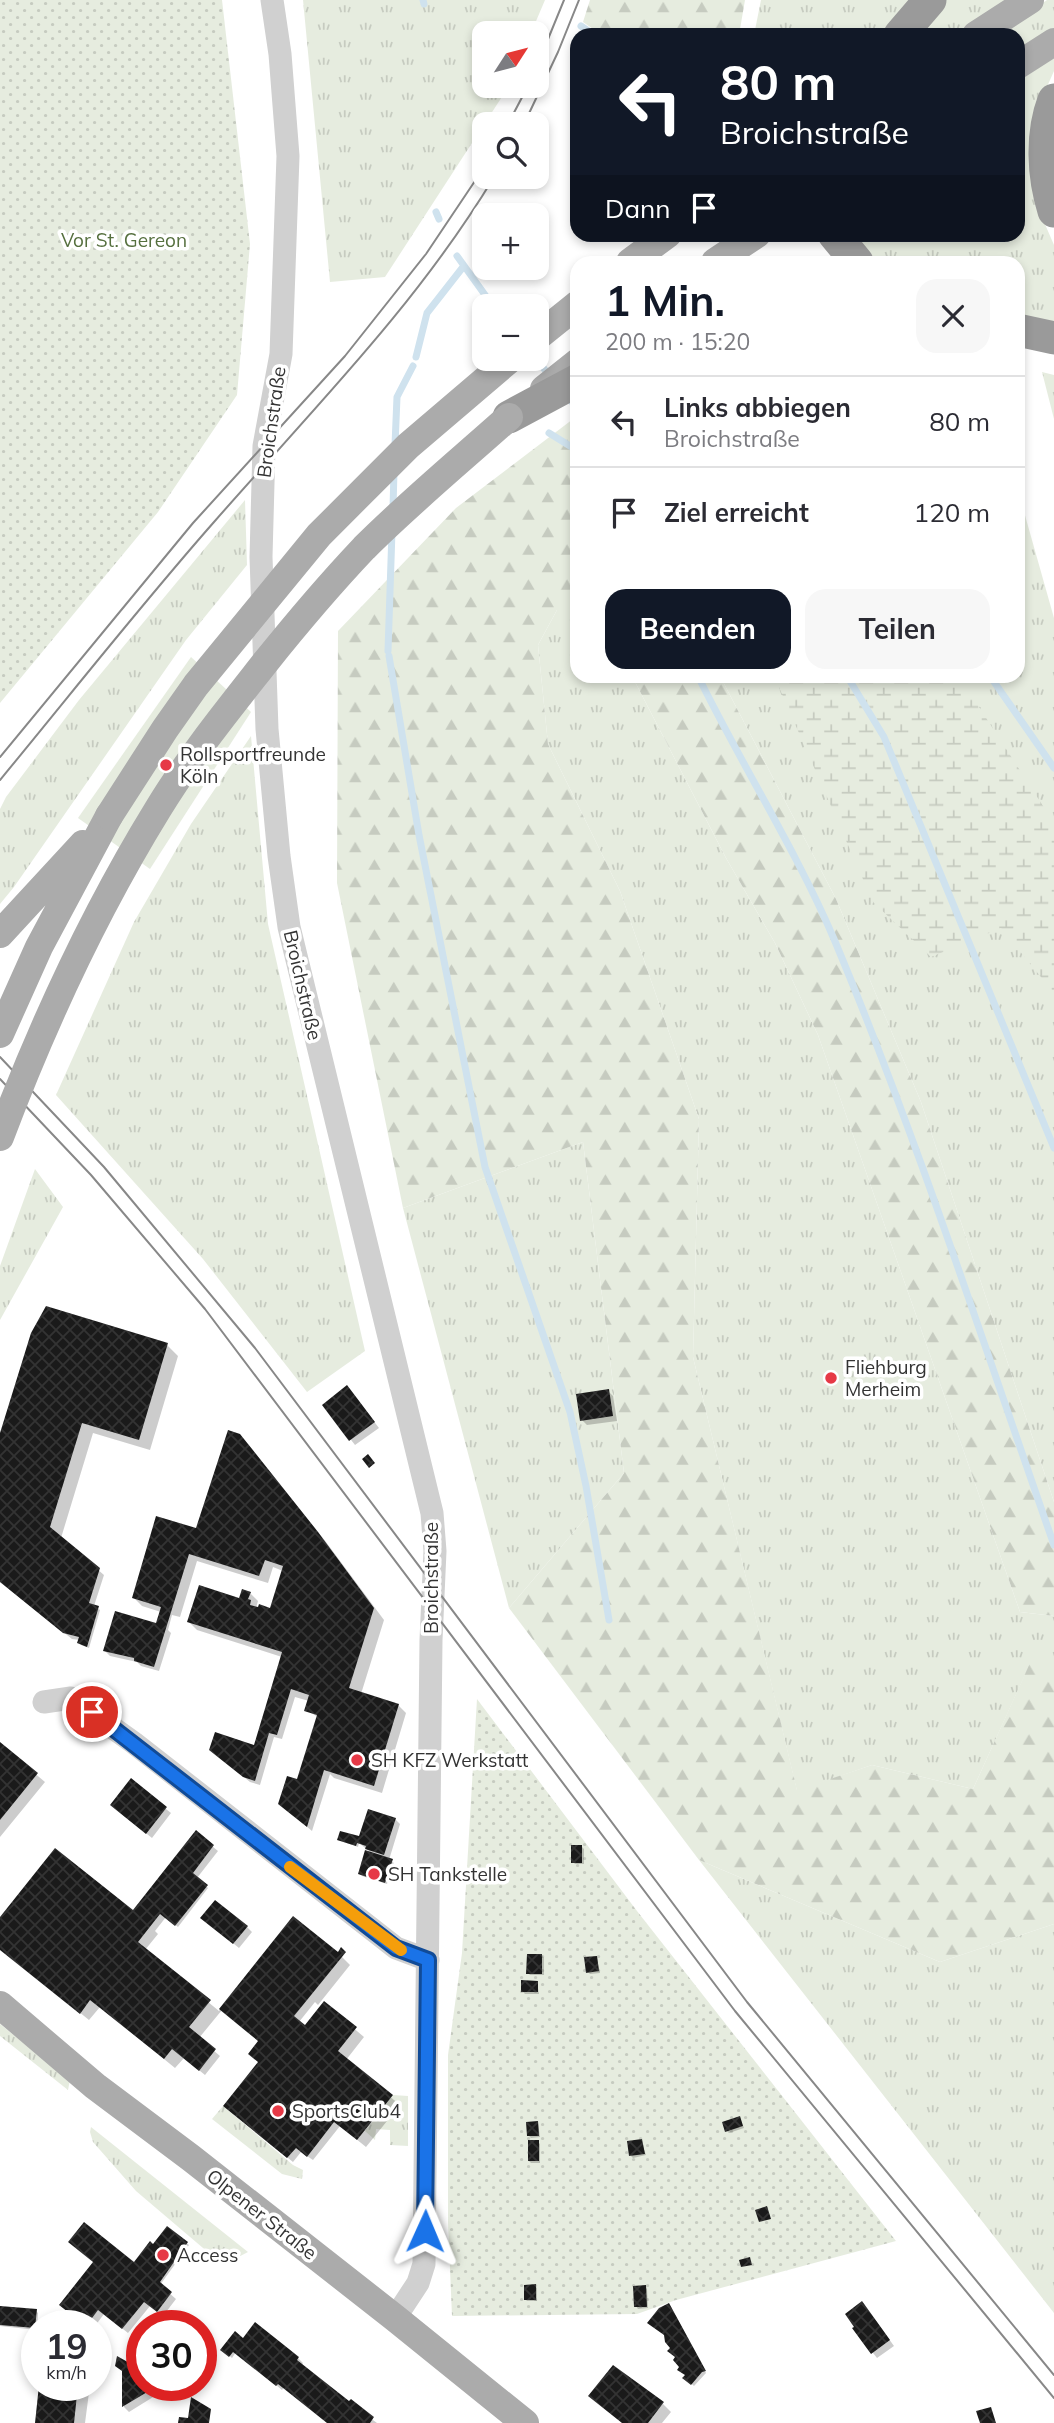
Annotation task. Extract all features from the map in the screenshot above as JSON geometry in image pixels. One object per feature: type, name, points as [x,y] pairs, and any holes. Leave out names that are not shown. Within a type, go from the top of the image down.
[{"type":"highway","points":[[906,28],[930,0]]},
{"type":"highway","points":[[1054,100],[1045,141],[1046,175],[1054,211]]},
{"type":"highway","points":[[841,242],[852,256]]},
{"type":"highway","points":[[1025,332],[1054,338]]},
{"type":"highway","points":[[509,417],[570,384]]},
{"type":"main road","points":[[987,28],[1030,0]]},
{"type":"main road","points":[[1025,61],[1054,42]]},
{"type":"main road","points":[[638,256],[656,242]]},
{"type":"main road","points":[[724,256],[745,242]]},
{"type":"main road","points":[[549,327],[570,311]]},
{"type":"main road","points":[[0,1137],[42,1030],[102,908],[159,807],[225,714],[290,632],[364,549],[509,417],[570,368]]},
{"type":"main road","points":[[0,1034],[39,947],[109,816],[196,685],[319,535],[408,446],[496,371]]},
{"type":"main road","points":[[0,934],[109,816]]},
{"type":"main road","name":"Olpener Straße","points":[[0,2005],[95,2086],[395,2318],[524,2423]]},
{"type":"street","name":"Broichstraße","points":[[272,0],[280,54],[288,156],[281,354],[264,446],[261,557],[267,729],[279,856],[289,927],[432,1513],[435,1551],[431,1640],[423,2269],[418,2283],[395,2318]]},
{"type":"street","points":[[44,1702],[71,1698],[134,1743],[396,1948],[428,1960]]},
{"type":"green space","name":"Vor St. Gereon","points":[[0,0],[222,0],[250,244],[237,395],[158,512],[0,703]]},
{"type":"green space","points":[[303,0],[545,0],[536,21],[472,21],[472,98],[501,98],[492,112],[472,112],[472,143],[385,277],[330,282]]},
{"type":"green space","points":[[590,0],[745,0],[740,28],[592,28],[583,22]]},
{"type":"green space","points":[[761,0],[916,0],[890,28],[755,28]]},
{"type":"green space","points":[[940,0],[1009,0],[967,28],[917,28]]},
{"type":"green space","points":[[1047,0],[1054,0],[1054,28],[1025,48],[1025,28],[1007,28]]},
{"type":"green space","points":[[1054,57],[1054,71],[1042,98],[1041,215],[1054,245],[1054,323],[1025,316],[1025,256],[866,256],[853,242],[1025,242],[1025,77]]},
{"type":"green space","points":[[1042,372],[1054,375],[1054,419]]},
{"type":"green space","points":[[570,421],[570,610],[557,610],[538,645],[548,744],[620,891],[699,1119],[693,1357],[797,1790],[872,1765],[973,1789],[1030,1663],[1054,1664],[1054,1924],[940,1962],[699,1860],[509,1608],[624,1473],[583,1142],[403,1208],[337,883],[338,631],[456,508]]},
{"type":"green space","points":[[245,500],[247,565],[186,640],[0,904],[0,809],[6,797],[79,700]]},
{"type":"green space","points":[[1025,515],[1054,618],[1054,1502],[921,1102],[836,899],[724,683],[1025,683]]},
{"type":"green space","points":[[557,610],[570,610],[570,683],[636,683],[726,858],[775,943],[818,1035],[1020,1612],[1054,1616],[1054,1664],[1030,1664],[973,1789],[872,1765],[797,1791],[693,1357],[699,1119],[620,891],[548,744],[538,645]]},
{"type":"green space","name":"Rollsportfreunde Köln","points":[[191,657],[251,712],[150,869],[78,818]]},
{"type":"green space","points":[[636,683],[724,683],[836,899],[921,1102],[1054,1502],[1054,1616],[1020,1612],[818,1035],[775,943],[726,858]]},
{"type":"green space","points":[[777,683],[964,683],[1054,823],[1054,993],[1001,928],[931,957],[873,902]]},
{"type":"green space","points":[[251,736],[268,924],[365,1351],[307,1392],[203,1259],[56,1095],[134,922],[191,824]]},
{"type":"green space","points":[[583,1142],[624,1473],[509,1608],[403,1208]]},
{"type":"green space","points":[[35,1169],[63,1207],[0,1320],[0,1266]]},
{"type":"green space","points":[[477,1699],[637,1911],[896,2241],[676,2300],[637,2314],[452,2316],[448,2222],[448,2055],[462,1953]]},
{"type":"green space","points":[[699,1860],[940,1962],[1054,1924],[1054,2313]]},
{"type":"green space","points":[[0,2024],[70,2080],[68,2090],[0,2036]]},
{"type":"green space","points":[[393,2095],[408,2096],[408,2146],[390,2145],[390,2130],[376,2129],[375,2140],[365,2131]]},
{"type":"green space","points":[[223,2106],[293,2165],[303,2170],[302,2179],[282,2174],[212,2119]]},
{"type":"green space","points":[[91,2127],[248,2252],[223,2265],[136,2191],[93,2142]]},
{"type":"building","points":[[46,1306],[168,1343],[139,1440],[82,1423],[50,1527],[100,1568],[89,1603],[99,1606],[87,1647],[77,1643],[79,1637],[63,1633],[0,1582],[0,1433],[31,1333]]},
{"type":"building","points":[[347,1385],[375,1422],[349,1441],[322,1405]]},
{"type":"building","points":[[609,1389],[613,1416],[580,1421],[576,1394]]},
{"type":"building","points":[[228,1430],[240,1434],[374,1608],[349,1688],[399,1704],[374,1786],[324,1770],[307,1827],[278,1804],[287,1776],[297,1779],[317,1715],[304,1711],[309,1695],[291,1689],[277,1735],[269,1733],[255,1781],[243,1777],[209,1750],[215,1732],[254,1745],[282,1652],[187,1622],[199,1585],[239,1598],[242,1589],[251,1592],[248,1599],[251,1600],[250,1605],[258,1607],[259,1604],[270,1608],[283,1566],[265,1560],[259,1576],[189,1554],[154,1667],[134,1661],[134,1658],[103,1651],[115,1611],[156,1623],[161,1607],[132,1598],[156,1516],[196,1528]]},
{"type":"building","points":[[368,1454],[375,1463],[369,1468],[362,1459]]},
{"type":"building","points":[[0,1742],[38,1773],[0,1820]]},
{"type":"building","points":[[131,1778],[167,1807],[146,1834],[110,1805]]},
{"type":"building","points":[[368,1809],[396,1818],[384,1855],[365,1849],[366,1846],[357,1843],[356,1846],[337,1840],[340,1831],[359,1836]]},
{"type":"building","points":[[196,1830],[214,1845],[193,1873],[208,1885],[175,1926],[160,1914],[138,1942],[211,2000],[189,2027],[216,2049],[199,2071],[172,2049],[164,2059],[90,2000],[80,2014],[0,1950],[0,1917],[55,1848],[133,1910]]},
{"type":"building","points":[[571,1845],[582,1845],[582,1863],[571,1863]]},
{"type":"building","points":[[365,1850],[393,1859],[385,1883],[358,1874]]},
{"type":"building","points":[[215,1900],[248,1926],[233,1944],[200,1918]]},
{"type":"building","points":[[293,1916],[338,1952],[341,1947],[346,1952],[294,2016],[305,2025],[324,2001],[357,2027],[338,2051],[393,2095],[357,2140],[334,2122],[307,2157],[296,2148],[287,2158],[223,2106],[258,2062],[248,2054],[258,2041],[219,2009]]},
{"type":"building","points":[[527,1954],[542,1954],[542,1974],[526,1974]]},
{"type":"building","points":[[597,1956],[599,1971],[586,1973],[584,1957]]},
{"type":"building","points":[[521,1980],[538,1981],[538,1992],[521,1992]]},
{"type":"building","points":[[740,2116],[743,2126],[725,2132],[722,2122]]},
{"type":"building","points":[[538,2121],[539,2136],[527,2136],[526,2122]]},
{"type":"building","points":[[642,2139],[645,2154],[629,2156],[627,2141]]},
{"type":"building","points":[[528,2140],[539,2140],[539,2161],[528,2161]]},
{"type":"building","points":[[767,2206],[771,2219],[759,2222],[755,2210]]},
{"type":"building","points":[[84,2222],[134,2262],[150,2241],[153,2244],[167,2226],[188,2242],[160,2282],[172,2292],[158,2310],[144,2302],[137,2310],[126,2310],[126,2324],[122,2329],[112,2321],[112,2310],[65,2310],[59,2305],[93,2262],[68,2242]]},
{"type":"building","points":[[750,2257],[752,2265],[741,2267],[739,2260]]},
{"type":"building","points":[[536,2284],[536,2300],[524,2300],[524,2285]]},
{"type":"building","points":[[646,2285],[647,2307],[634,2307],[633,2286]]},
{"type":"building","points":[[862,2301],[890,2340],[871,2354],[845,2314]]},
{"type":"building","points":[[669,2303],[706,2371],[691,2385],[682,2378],[685,2375],[677,2370],[679,2367],[673,2360],[675,2357],[667,2351],[670,2348],[664,2335],[647,2323],[659,2308]]},
{"type":"building","points":[[0,2306],[37,2309],[21,2310],[21,2327],[0,2325]]},
{"type":"building","points":[[255,2322],[299,2357],[297,2360],[374,2417],[370,2423],[327,2423],[233,2352],[229,2357],[220,2350],[235,2331],[243,2338]]},
{"type":"building","points":[[117,2356],[126,2361],[126,2401],[132,2401],[122,2407],[122,2371],[115,2366]]},
{"type":"building","points":[[613,2365],[664,2402],[648,2423],[622,2423],[588,2396]]},
{"type":"building","points":[[37,2401],[76,2401],[74,2423],[35,2423]]},
{"type":"building","points":[[190,2401],[198,2401],[211,2409],[209,2423],[178,2423],[179,2417],[188,2418]]},
{"type":"building","points":[[991,2407],[996,2423],[980,2423],[976,2411]]},
{"type":"waterway","points":[[423,0],[424,4]]},
{"type":"waterway","points":[[436,212],[439,219]]},
{"type":"waterway","points":[[457,256],[484,294]]},
{"type":"waterway","points":[[416,357],[427,313],[463,267]]},
{"type":"waterway","points":[[395,445],[397,397],[413,366]]},
{"type":"waterway","points":[[546,371],[550,376]]},
{"type":"waterway","points":[[567,396],[570,400]]},
{"type":"waterway","points":[[549,433],[570,446]]},
{"type":"waterway","points":[[393,508],[394,471]]},
{"type":"waterway","points":[[388,651],[392,531]]},
{"type":"waterway","points":[[389,656],[419,835],[485,1167],[570,1412],[609,1620]]},
{"type":"waterway","points":[[702,683],[802,872],[834,939],[921,1164],[1054,1545]]},
{"type":"waterway","points":[[851,683],[884,737],[1054,1148]]},
{"type":"waterway","points":[[995,683],[1054,768]]},
{"type":"tram line","points":[[550,34],[564,0]]},
{"type":"tram line","points":[[530,112],[579,0]]},
{"type":"tram line","points":[[514,112],[522,98]]},
{"type":"tram line","points":[[0,757],[193,523],[345,356],[426,254],[472,185]]},
{"type":"tram line","points":[[0,780],[186,554],[362,356],[432,269],[486,189]]},
{"type":"tram line","points":[[0,1057],[104,1167],[255,1348],[747,2002],[1054,2375]]},
{"type":"tram line","points":[[0,1079],[91,1175],[205,1309],[735,2011],[1054,2398]]},
{"type":"slow traffic","points":[[290,1867],[401,1950]]},
{"type":"place","name":"Rollsportfreunde Köln","points":[[166,765]]},
{"type":"place","name":"Fliehburg Merheim","points":[[831,1378]]},
{"type":"place","name":"SH KFZ Werkstatt","points":[[357,1760]]},
{"type":"place","name":"SH Tankstelle","points":[[374,1874]]},
{"type":"place","name":"SportsClub4","points":[[278,2111]]},
{"type":"place","name":"Access","points":[[163,2255]]},
{"type":"route","points":[[92,1712],[396,1948],[428,1960],[425,2231]]}]
